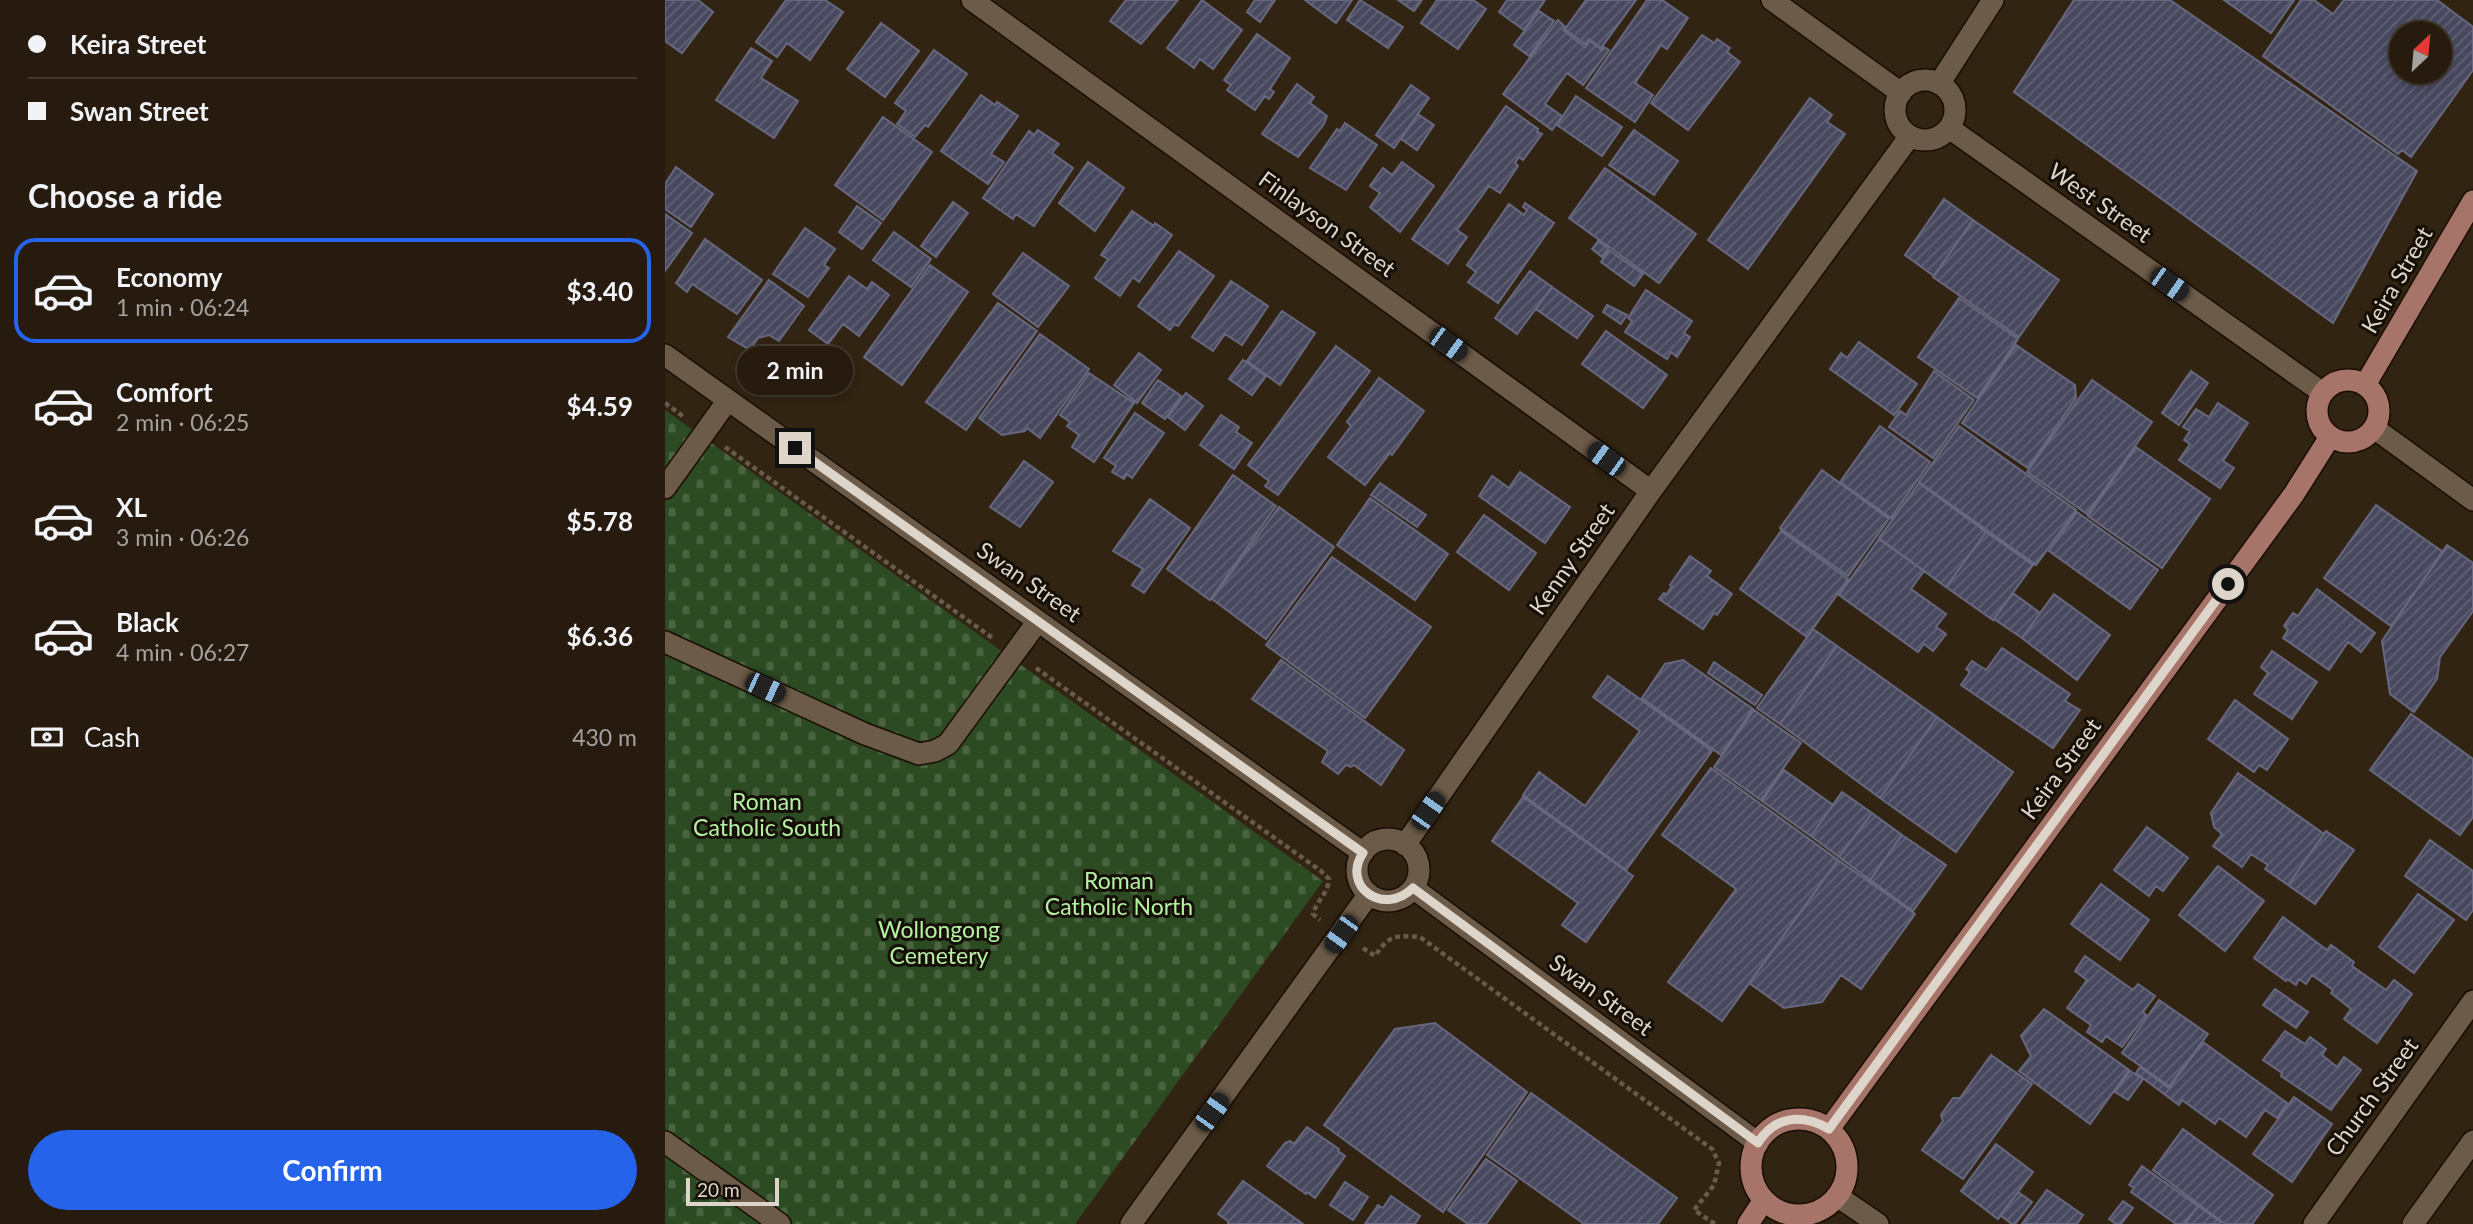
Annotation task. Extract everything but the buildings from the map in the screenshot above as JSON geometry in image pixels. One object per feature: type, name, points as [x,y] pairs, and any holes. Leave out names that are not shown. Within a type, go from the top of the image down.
[{"type":"main road","name":"Keira Street","points":[[2365,385],[2473,201]]},
{"type":"main road","points":[[2346,380],[2365,385],[2378,402],[2379,412],[2374,428],[2364,438],[2355,442],[2330,437],[2320,426],[2317,416],[2317,406],[2323,393],[2336,382],[2346,380]]},
{"type":"main road","name":"Keira Street","points":[[1829,1129],[2294,494],[2330,437]]},
{"type":"main road","points":[[1788,1120],[1815,1121],[1829,1129],[1841,1142],[1847,1158],[1843,1189],[1826,1208],[1811,1214],[1790,1215],[1774,1208],[1754,1186],[1751,1167],[1754,1149],[1758,1143],[1772,1126],[1788,1120]]},
{"type":"main road","points":[[1748,1224],[1764,1200]]},
{"type":"street","name":"Finlayson Street","points":[[972,0],[1651,491]]},
{"type":"street","points":[[1772,0],[1901,93]]},
{"type":"street","points":[[1939,84],[1993,0]]},
{"type":"street","points":[[1926,80],[1939,84],[1951,94],[1955,104],[1955,114],[1949,128],[1939,137],[1929,140],[1910,136],[1897,121],[1896,102],[1901,93],[1916,81],[1926,80]]},
{"type":"street","name":"West Street","points":[[1949,128],[2323,393]]},
{"type":"street","name":"Kenny Street","points":[[1405,845],[1651,491],[1910,136]]},
{"type":"street","name":"Swan Street","points":[[665,355],[1363,853]]},
{"type":"street","points":[[665,488],[729,401]]},
{"type":"street","points":[[2374,428],[2473,500]]},
{"type":"street","points":[[665,642],[865,734],[919,754],[935,751],[948,744],[1038,621]]},
{"type":"street","points":[[1385,839],[1405,845],[1417,860],[1418,870],[1413,888],[1397,900],[1387,901],[1369,894],[1357,877],[1357,866],[1363,853],[1374,842],[1385,839]]},
{"type":"street","name":"Swan Street","points":[[1413,888],[1758,1143]]},
{"type":"street","points":[[1131,1224],[1369,894]]},
{"type":"street","name":"Church Street","points":[[2314,1224],[2473,1001]]},
{"type":"street","points":[[2413,1224],[2473,1140]]},
{"type":"street","points":[[665,1142],[780,1224]]},
{"type":"street","points":[[1837,1196],[1878,1224]]},
{"type":"path","points":[[1375,956],[1386,940],[1404,935],[1420,937],[1712,1149],[1719,1163],[1714,1185],[1695,1210],[1715,1224]]},
{"type":"green space","name":"Wollongong Cemetery","points":[[665,410],[1323,881],[1075,1224],[665,1224]]},
{"type":"route","points":[[795,448],[1363,853],[1357,866],[1357,877],[1369,894],[1377,899],[1397,900],[1413,888],[1758,1143],[1772,1126],[1788,1120],[1815,1121],[1829,1129],[2228,584]]},
{"type":"park label","name":"Roman Catholic South","points":[[767,815]]},
{"type":"park label","name":"Roman Catholic North","points":[[1119,894]]}]
